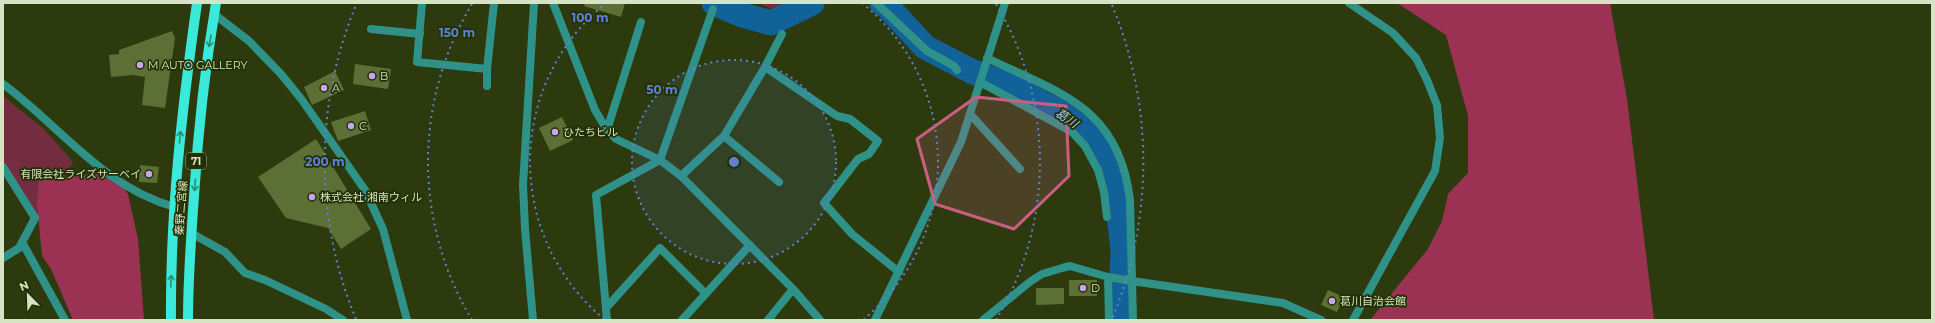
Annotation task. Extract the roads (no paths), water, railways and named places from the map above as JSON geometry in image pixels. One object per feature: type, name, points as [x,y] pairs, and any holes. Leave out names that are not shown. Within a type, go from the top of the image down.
[{"type":"main road","name":"秦野二宮線","points":[[170,320],[175,207],[182,124],[197,3]]},
{"type":"main road","name":"秦野二宮線","points":[[188,320],[191,234],[199,126],[216,3]]},
{"type":"street","points":[[422,3],[418,62],[487,69]]},
{"type":"street","points":[[487,86],[487,69],[494,3]]},
{"type":"street","points":[[533,320],[525,229],[523,185],[534,3]]},
{"type":"street","points":[[554,3],[595,110],[607,130],[616,139],[660,160],[680,176],[793,289],[820,320]]},
{"type":"street","points":[[876,3],[927,51],[954,66],[957,70]]},
{"type":"street","points":[[875,320],[961,142],[1005,3]]},
{"type":"street","points":[[1349,3],[1393,33],[1416,58],[1437,105],[1440,138],[1436,171],[1353,320]]},
{"type":"street","points":[[607,320],[596,195],[660,160],[713,9]]},
{"type":"street","points":[[214,14],[249,41],[281,74],[302,100],[365,190],[383,229],[407,320]]},
{"type":"street","points":[[607,130],[641,22]]},
{"type":"street","points":[[371,29],[420,34]]},
{"type":"street","points":[[680,176],[724,136],[782,34]]},
{"type":"street","points":[[987,58],[1082,106],[1102,125],[1111,138],[1125,168],[1128,183],[1130,200],[1133,320]]},
{"type":"street","points":[[764,67],[837,116],[850,119],[878,141],[869,154],[858,159],[824,203],[852,234],[899,272]]},
{"type":"street","points":[[980,81],[1072,132],[1085,146],[1098,170],[1104,192],[1107,217]]},
{"type":"street","points":[[3,84],[87,158],[107,173],[125,185],[159,203],[175,207]]},
{"type":"street","points":[[970,114],[1020,169]]},
{"type":"street","points":[[724,136],[779,182]]},
{"type":"street","points":[[3,258],[19,248],[35,218],[4,170]]},
{"type":"street","points":[[191,234],[226,252],[245,273],[265,280],[326,309],[343,320]]},
{"type":"street","points":[[22,242],[65,320]]},
{"type":"street","points":[[682,320],[750,245]]},
{"type":"street","points":[[606,308],[660,248],[706,294]]},
{"type":"street","points":[[983,320],[1016,292],[1042,274],[1070,266],[1108,277],[1283,303],[1321,320]]},
{"type":"street","points":[[1108,277],[1109,320]]},
{"type":"street","points":[[768,320],[793,289]]},
{"type":"waterway","name":"葛川","points":[[714,3],[742,15],[771,23],[812,3]]},
{"type":"waterway","name":"葛川","points":[[882,3],[888,7],[925,47],[971,71],[1008,85],[1058,111],[1087,131],[1103,152],[1110,168],[1118,205],[1123,250],[1120,320]]},
{"type":"place","name":"M AUTO GALLERY","points":[[140,65]]},
{"type":"place","name":"B","points":[[372,76]]},
{"type":"place","name":"A","points":[[324,88]]},
{"type":"place","name":"C","points":[[351,126]]},
{"type":"place","name":"ひたちビル","points":[[555,132]]},
{"type":"place","name":"有限会社ライズサーベイ","points":[[149,174]]},
{"type":"place","name":"株式会社 湘南ウィル","points":[[312,197]]},
{"type":"place","name":"D","points":[[1083,288]]},
{"type":"place","name":"葛川自治会館","points":[[1332,301]]}]
